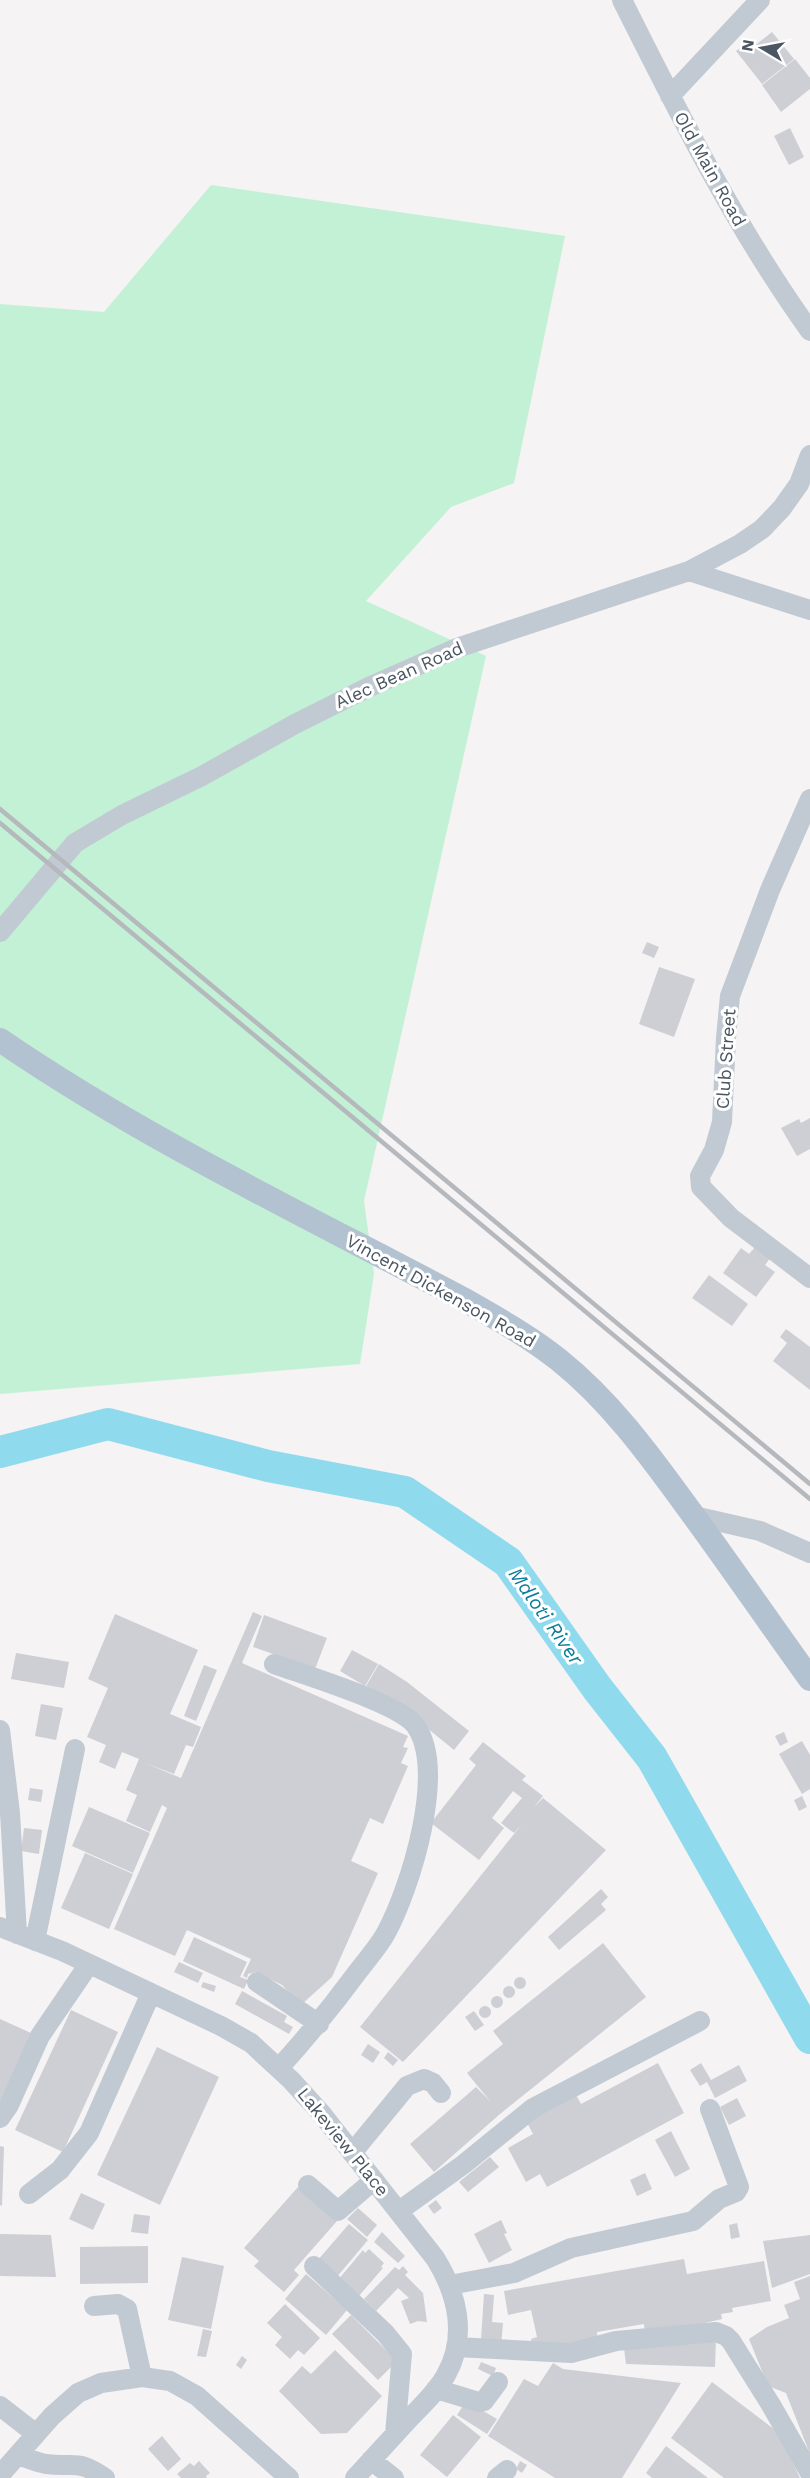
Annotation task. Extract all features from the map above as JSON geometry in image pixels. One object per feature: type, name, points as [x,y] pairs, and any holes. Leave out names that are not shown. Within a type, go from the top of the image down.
[{"type":"main road","name":"Vincent Dickenson Road","points":[[0,1040],[60,1081],[123,1119],[453,1293],[517,1330],[560,1360],[592,1389],[627,1428],[694,1516],[810,1679]]},
{"type":"street","name":"Old Main Road","points":[[622,0],[670,96],[745,233],[810,331]]},
{"type":"street","points":[[670,96],[760,0]]},
{"type":"street","name":"Alec Bean Road","points":[[0,932],[75,843],[122,815],[202,776],[295,724],[369,687],[457,648],[689,571],[740,544],[762,529],[782,508],[799,484],[810,455]]},
{"type":"street","points":[[689,571],[810,610]]},
{"type":"street","name":"Club Street","points":[[810,799],[770,890],[730,996],[722,1122],[714,1150],[702,1170],[700,1182],[701,1187],[731,1218],[810,1278]]},
{"type":"street","points":[[694,1516],[760,1531],[810,1553]]},
{"type":"street","points":[[274,1664],[378,1702],[405,1716],[414,1724],[422,1737],[427,1757],[427,1798],[411,1877],[386,1935],[319,2024],[279,2068]]},
{"type":"street","points":[[0,1730],[10,1813],[11,1929]]},
{"type":"street","points":[[11,1929],[75,1749]]},
{"type":"street","name":"Lakeview Place","points":[[11,1929],[151,1993],[241,2038],[268,2057],[321,2113],[435,2258],[450,2285],[459,2320],[456,2347],[447,2374],[436,2390],[355,2478]]},
{"type":"street","points":[[0,2118],[9,2105],[49,2021],[89,1964]]},
{"type":"street","points":[[257,1983],[319,2024]]},
{"type":"street","points":[[29,2194],[60,2170],[76,2153],[89,2133],[151,1993]]},
{"type":"street","points":[[399,2211],[464,2164],[533,2108],[700,2021]]},
{"type":"street","points":[[352,2153],[407,2086],[424,2079],[434,2083],[441,2093]]},
{"type":"street","points":[[450,2285],[514,2273],[571,2248],[693,2222],[719,2199],[736,2192],[739,2187],[710,2109]]},
{"type":"street","points":[[308,2185],[338,2211],[374,2180]]},
{"type":"street","points":[[314,2266],[385,2332],[402,2354],[395,2434]]},
{"type":"street","points":[[94,2306],[118,2304],[127,2308],[142,2376]]},
{"type":"street","points":[[456,2347],[571,2353],[616,2341],[716,2332],[726,2336],[731,2342],[810,2473]]},
{"type":"street","points":[[0,2475],[52,2416],[78,2393],[102,2383],[142,2376],[170,2381],[197,2396],[289,2478]]},
{"type":"street","points":[[436,2390],[479,2402],[484,2401],[498,2382]]},
{"type":"street","points":[[0,2406],[36,2434]]},
{"type":"street","points":[[18,2455],[48,2464],[74,2463],[86,2466],[105,2478]]},
{"type":"street","points":[[372,2460],[394,2478]]},
{"type":"green space","points":[[211,185],[565,236],[514,483],[451,507],[366,601],[486,656],[364,1201],[374,1274],[360,1364],[0,1394],[0,304],[104,312]]},
{"type":"building","points":[[772,32],[794,59],[762,84],[736,51],[744,45],[748,51]]},
{"type":"building","points":[[795,59],[810,78],[810,89],[781,112],[762,85]]},
{"type":"building","points":[[790,128],[804,157],[789,165],[774,136]]},
{"type":"building","points":[[647,942],[659,947],[654,958],[642,953]]},
{"type":"building","points":[[659,967],[695,979],[674,1037],[639,1024]]},
{"type":"building","points":[[810,1118],[810,1149],[797,1156],[781,1128],[799,1119],[801,1123]]},
{"type":"building","points":[[756,1246],[771,1257],[765,1265],[775,1272],[756,1297],[723,1273],[741,1248],[749,1254]]},
{"type":"building","points":[[709,1275],[748,1304],[732,1326],[692,1298]]},
{"type":"building","points":[[786,1329],[810,1347],[810,1390],[773,1361],[787,1343],[780,1337]]},
{"type":"building","points":[[253,1612],[262,1616],[242,1663],[408,1736],[403,1747],[408,1748],[401,1763],[408,1766],[383,1824],[370,1818],[351,1861],[378,1873],[332,1977],[301,2005],[282,1985],[256,1972],[248,1974],[247,1978],[243,1976],[251,1959],[187,1930],[175,1956],[114,1929],[167,1808],[162,1805],[150,1832],[126,1821],[137,1795],[126,1790],[139,1759],[122,1752],[115,1769],[99,1762],[106,1745],[87,1737],[108,1688],[88,1679],[115,1614],[198,1650],[170,1714],[201,1727],[193,1747],[186,1745],[174,1774],[145,1763],[181,1778]]},
{"type":"building","points":[[264,1615],[327,1638],[315,1669],[253,1647]]},
{"type":"building","points":[[352,1650],[378,1664],[365,1686],[340,1671]]},
{"type":"building","points":[[16,1653],[69,1662],[64,1688],[11,1679]]},
{"type":"building","points":[[379,1664],[407,1682],[469,1731],[454,1750],[399,1705],[366,1686]]},
{"type":"building","points":[[204,1665],[217,1670],[196,1721],[184,1716]]},
{"type":"building","points":[[41,1704],[63,1708],[56,1740],[35,1736]]},
{"type":"building","points":[[784,1732],[788,1742],[780,1746],[775,1736]]},
{"type":"building","points":[[802,1741],[810,1755],[810,1789],[802,1794],[779,1754]]},
{"type":"building","points":[[483,1742],[526,1776],[522,1780],[543,1796],[534,1807],[543,1798],[606,1850],[403,2062],[360,2027],[522,1824],[514,1833],[501,1823],[522,1798],[513,1791],[492,1818],[504,1828],[479,1860],[431,1823],[476,1765],[469,1759]]},
{"type":"building","points":[[30,1788],[43,1790],[41,1802],[28,1800]]},
{"type":"building","points":[[802,1796],[807,1807],[799,1811],[794,1800]]},
{"type":"building","points":[[89,1807],[150,1833],[133,1873],[72,1846]]},
{"type":"building","points":[[24,1828],[42,1830],[39,1854],[21,1851]]},
{"type":"building","points":[[85,1853],[133,1874],[109,1929],[61,1908]]},
{"type":"building","points":[[601,1889],[608,1897],[601,1904],[606,1910],[559,1950],[548,1937]]},
{"type":"building","points":[[194,1937],[247,1962],[240,1977],[248,1980],[244,1989],[183,1961]]},
{"type":"building","points":[[603,1943],[646,1997],[500,2114],[434,2172],[410,2144],[476,2087],[490,2101],[467,2073],[503,2044],[493,2031]]},
{"type":"building","points":[[179,1962],[203,1973],[198,1983],[174,1972]]},
{"type":"building","points":[[520,1977],[526,1983],[520,1989],[514,1983]]},
{"type":"building","points":[[203,1982],[216,1986],[214,1992],[201,1987]]},
{"type":"building","points":[[509,1986],[515,1992],[509,1998],[503,1992]]},
{"type":"building","points":[[242,1991],[287,2016],[284,2022],[293,2027],[289,2034],[235,2004]]},
{"type":"building","points":[[497,1996],[503,2002],[497,2008],[491,2002]]},
{"type":"building","points":[[485,2006],[491,2012],[485,2018],[479,2012]]},
{"type":"building","points":[[71,2010],[118,2032],[63,2152],[15,2130]]},
{"type":"building","points":[[474,2011],[484,2025],[475,2031],[465,2017]]},
{"type":"building","points":[[0,2019],[31,2033],[0,2102]]},
{"type":"building","points":[[368,2044],[380,2052],[373,2063],[361,2055]]},
{"type":"building","points":[[157,2047],[219,2077],[160,2205],[97,2175]]},
{"type":"building","points":[[388,2052],[398,2060],[393,2066],[384,2058]]},
{"type":"building","points":[[658,2063],[684,2113],[547,2187],[540,2174],[526,2182],[508,2148],[533,2134],[524,2117],[574,2091],[581,2104]]},
{"type":"building","points":[[701,2063],[711,2080],[739,2065],[747,2081],[715,2098],[707,2082],[700,2086],[690,2070]]},
{"type":"building","points":[[737,2098],[746,2116],[729,2125],[720,2107]]},
{"type":"building","points":[[671,2131],[690,2169],[675,2177],[655,2140]]},
{"type":"building","points":[[0,2146],[4,2147],[2,2206],[0,2205]]},
{"type":"building","points":[[490,2157],[499,2167],[468,2192],[459,2182]]},
{"type":"building","points":[[645,2173],[652,2189],[637,2196],[630,2180]]},
{"type":"building","points":[[298,2187],[337,2221],[294,2270],[299,2275],[284,2292],[254,2266],[259,2261],[244,2248]]},
{"type":"building","points":[[81,2193],[105,2204],[93,2230],[69,2219]]},
{"type":"building","points":[[436,2200],[442,2208],[434,2214],[428,2206]]},
{"type":"building","points":[[358,2208],[377,2225],[367,2237],[347,2219]]},
{"type":"building","points":[[134,2214],[150,2216],[148,2234],[131,2232]]},
{"type":"building","points":[[501,2220],[507,2233],[504,2234],[512,2250],[489,2263],[474,2234]]},
{"type":"building","points":[[737,2223],[740,2237],[731,2239],[729,2225]]},
{"type":"building","points":[[349,2224],[368,2240],[336,2278],[317,2261]]},
{"type":"building","points":[[382,2232],[405,2256],[398,2263],[374,2242]]},
{"type":"building","points":[[0,2234],[51,2235],[56,2277],[0,2276]]},
{"type":"building","points":[[810,2235],[810,2274],[772,2288],[763,2241]]},
{"type":"building","points":[[148,2246],[148,2283],[80,2284],[80,2247]]},
{"type":"building","points":[[369,2249],[384,2263],[381,2267],[383,2268],[358,2297],[338,2280],[363,2250],[365,2253]]},
{"type":"building","points":[[182,2257],[224,2266],[211,2329],[168,2320]]},
{"type":"building","points":[[684,2259],[687,2274],[764,2261],[771,2301],[732,2308],[733,2312],[721,2314],[722,2319],[696,2325],[645,2333],[644,2324],[597,2332],[598,2342],[532,2348],[531,2339],[537,2337],[531,2310],[508,2315],[504,2291]]},
{"type":"building","points":[[403,2266],[408,2272],[405,2275],[423,2293],[427,2322],[418,2321],[410,2324],[401,2301],[409,2298],[398,2288],[376,2311],[364,2299],[395,2267],[399,2270]]},
{"type":"building","points":[[306,2274],[347,2310],[326,2335],[285,2299]]},
{"type":"building","points":[[810,2276],[810,2454],[786,2393],[768,2386],[749,2339],[767,2327],[789,2318],[784,2305],[800,2299],[794,2282]]},
{"type":"building","points":[[484,2294],[494,2295],[492,2322],[503,2323],[501,2347],[481,2339]]},
{"type":"building","points":[[285,2304],[320,2338],[304,2355],[298,2350],[290,2359],[275,2345],[282,2337],[267,2323]]},
{"type":"building","points":[[351,2315],[397,2361],[378,2380],[332,2334]]},
{"type":"building","points":[[203,2329],[212,2331],[206,2357],[197,2356]]},
{"type":"building","points":[[700,2339],[716,2339],[715,2367],[626,2364],[624,2348],[666,2342],[700,2343]]},
{"type":"building","points":[[335,2350],[382,2396],[347,2433],[321,2434],[279,2391],[302,2366],[311,2374]]},
{"type":"building","points":[[242,2356],[247,2360],[241,2369],[236,2365]]},
{"type":"building","points":[[481,2362],[496,2368],[493,2376],[478,2369]]},
{"type":"building","points":[[553,2363],[563,2369],[681,2383],[622,2478],[555,2478],[488,2436],[524,2379],[538,2386]]},
{"type":"building","points":[[712,2382],[779,2433],[800,2478],[724,2478],[671,2438]]},
{"type":"building","points":[[466,2401],[497,2419],[487,2434],[457,2415]]},
{"type":"building","points":[[453,2415],[481,2437],[447,2477],[420,2455]]},
{"type":"building","points":[[162,2436],[181,2459],[168,2471],[148,2449]]},
{"type":"building","points":[[666,2446],[708,2478],[652,2478],[646,2473]]},
{"type":"building","points":[[199,2461],[210,2473],[206,2476],[207,2478],[181,2478],[177,2474],[190,2463],[194,2466]]},
{"type":"building","points":[[520,2461],[527,2465],[522,2473],[516,2469]]},
{"type":"waterway","name":"Mdloti River","points":[[0,1452],[108,1424],[268,1466],[405,1492],[508,1562],[597,1688],[652,1758],[810,2038]]},
{"type":"railway","points":[[0,809],[810,1484]]},
{"type":"railway","points":[[0,823],[810,1499]]}]
